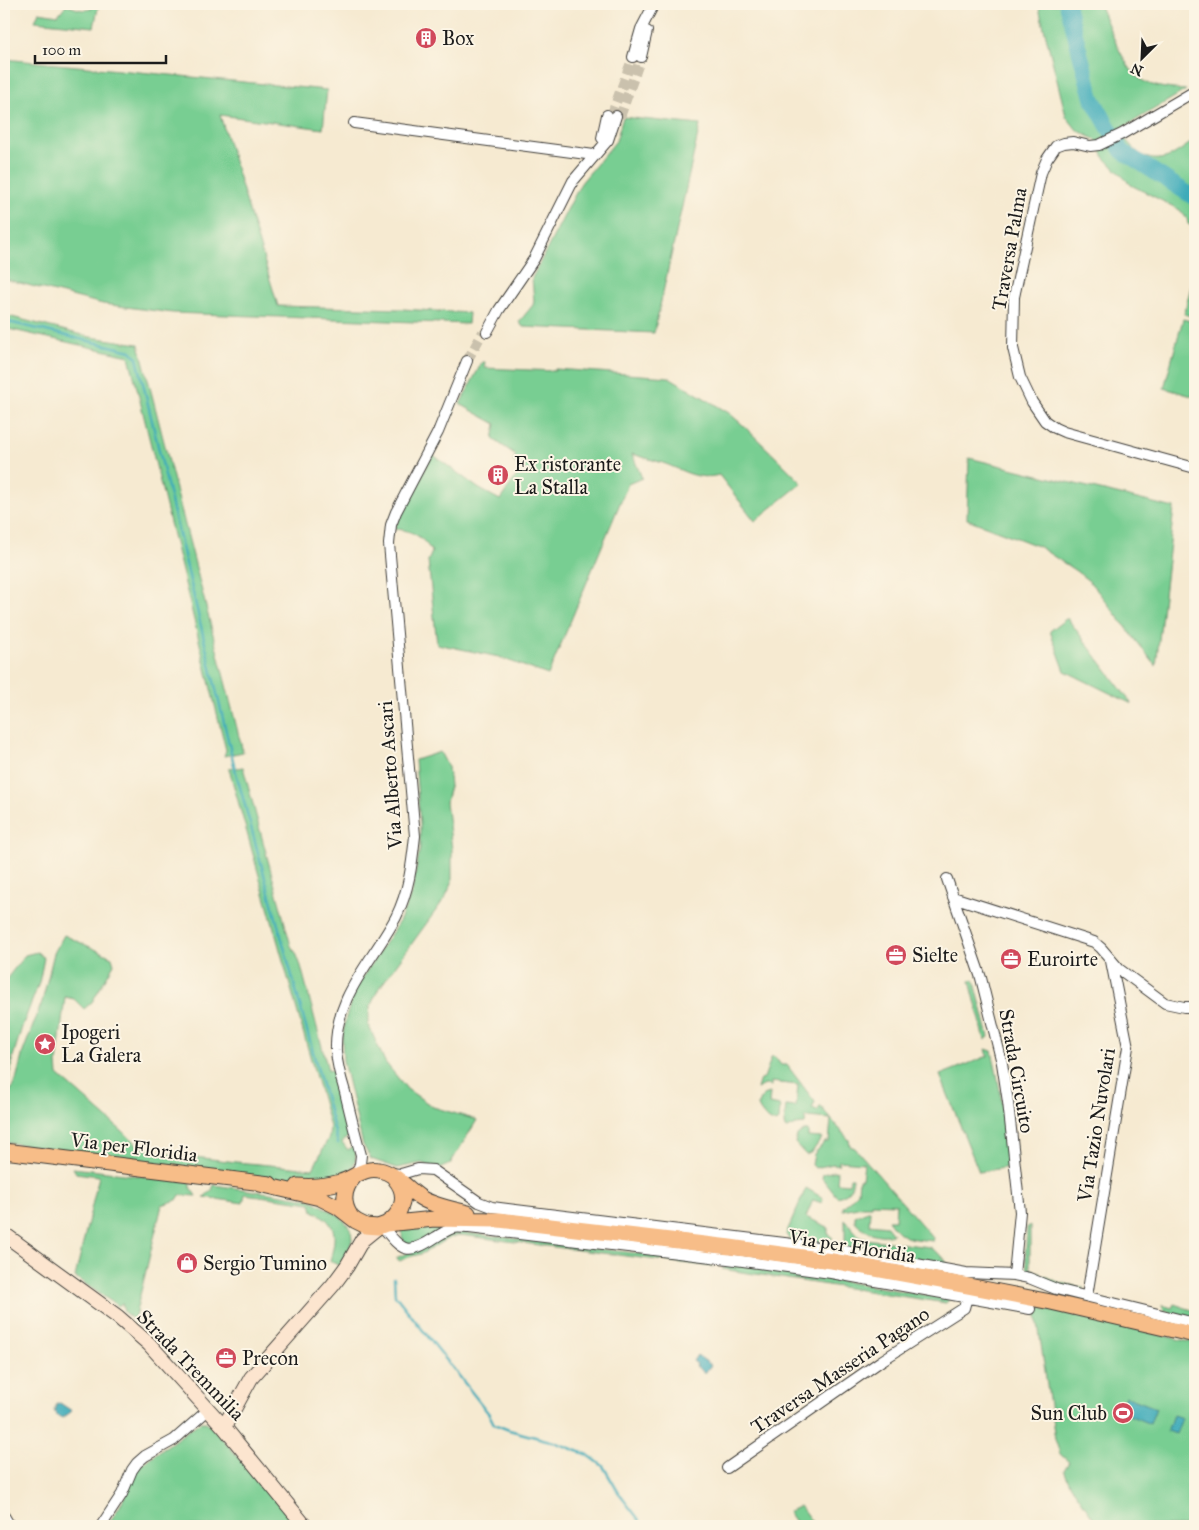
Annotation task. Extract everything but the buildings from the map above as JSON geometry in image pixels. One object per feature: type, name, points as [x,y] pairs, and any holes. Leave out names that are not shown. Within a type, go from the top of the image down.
[{"type":"main road","name":"Via per Floridia","points":[[4,1150],[260,1184]]},
{"type":"main road","points":[[260,1184],[318,1186],[339,1182],[366,1170],[386,1173],[405,1191],[440,1206],[499,1220]]},
{"type":"main road","points":[[355,1176],[348,1185],[345,1195],[346,1206],[353,1218],[357,1231],[355,1250]]},
{"type":"main road","points":[[260,1184],[320,1198],[366,1226],[382,1226],[434,1219],[499,1220]]},
{"type":"main road","points":[[224,1427],[251,1378],[333,1285],[362,1240],[393,1220],[399,1213],[405,1191]]},
{"type":"main road","name":"Via per Floridia","points":[[499,1220],[832,1261],[1051,1302],[1195,1335]]},
{"type":"main road","name":"Strada Tremmilia","points":[[4,1234],[118,1318],[149,1344],[224,1427],[304,1526]]},
{"type":"street","points":[[635,57],[654,4]]},
{"type":"street","name":"Traversa Palma","points":[[1195,91],[1122,134],[1099,145],[1090,146],[1073,142],[1056,146],[1047,158],[1041,173],[1014,297],[1013,348],[1020,377],[1032,402],[1045,421],[1055,428],[1195,468]]},
{"type":"street","points":[[485,332],[503,296],[534,259],[573,181],[605,139],[613,116]]},
{"type":"street","points":[[354,123],[594,155]]},
{"type":"street","name":"Via Alberto Ascari","points":[[361,1155],[336,1051],[341,1015],[351,988],[396,917],[406,892],[412,869],[415,836],[389,544],[391,525],[470,361]]},
{"type":"street","name":"Strada Circuito","points":[[947,879],[981,978],[997,1040],[1008,1102],[1020,1212],[1014,1275]]},
{"type":"street","points":[[953,898],[1094,942],[1119,969],[1165,1003],[1195,1007]]},
{"type":"street","name":"Via Tazio Nuvolari","points":[[1087,1296],[1128,1047],[1111,960]]},
{"type":"street","points":[[361,1155],[367,1163],[386,1173],[400,1174],[418,1169],[433,1170],[480,1202],[492,1207],[834,1249],[966,1273],[1014,1275],[1029,1278],[1056,1289],[1195,1323]]},
{"type":"street","points":[[355,1176],[360,1164],[361,1155]]},
{"type":"street","points":[[405,1191],[413,1173],[418,1169]]},
{"type":"street","points":[[382,1226],[395,1242],[401,1247],[409,1249],[417,1249],[454,1228],[469,1228],[831,1273],[1030,1309]]},
{"type":"street","name":"Traversa Masseria Pagano","points":[[727,1468],[881,1361],[964,1308],[967,1297]]},
{"type":"street","points":[[101,1526],[122,1494],[137,1463],[145,1456],[174,1440],[208,1410]]},
{"type":"street","points":[[4,1516],[10,1526]]},
{"type":"green space","points":[[95,4],[99,4],[94,27],[35,21],[39,12],[58,15],[66,5],[86,10]]},
{"type":"green space","points":[[1038,4],[1099,4],[1122,55],[1140,79],[1163,88],[1186,90],[1119,130],[1138,152],[1144,156],[1157,159],[1169,157],[1195,140],[1195,228],[1188,224],[1187,219],[1180,210],[1131,185],[1104,157],[1096,140],[1077,130],[1066,116]]},
{"type":"green space","points":[[4,59],[327,90],[323,129],[220,115],[278,306],[402,309],[469,313],[468,324],[173,313],[103,304],[4,279]]},
{"type":"green space","points":[[623,117],[700,125],[654,333],[523,327],[519,322],[533,305],[534,301],[532,278],[581,183],[616,141]]},
{"type":"green space","points":[[1195,271],[1195,317],[1184,314]]},
{"type":"green space","points":[[4,315],[90,337],[139,344],[243,752],[224,756],[226,750],[129,356],[4,328]]},
{"type":"green space","points":[[1183,319],[1195,322],[1195,397],[1164,388]]},
{"type":"green space","points":[[482,362],[485,362],[484,368],[555,371],[555,369],[669,377],[729,413],[802,483],[755,521],[719,475],[697,476],[632,454],[642,478],[628,484],[548,675],[499,657],[437,644],[428,561],[432,552],[416,535],[411,532],[394,529],[432,454],[478,488],[500,500],[522,468],[513,461],[516,455],[493,439],[496,424],[460,404]]},
{"type":"green space","points":[[969,458],[1174,508],[1156,666],[1089,581],[1038,546],[967,519]]},
{"type":"green space","points":[[1068,619],[1132,704],[1065,671],[1050,631]]},
{"type":"green space","points":[[440,752],[448,767],[450,786],[446,802],[452,849],[452,883],[445,898],[378,990],[370,1007],[368,1024],[385,1062],[407,1089],[433,1107],[477,1120],[450,1164],[439,1169],[422,1163],[397,1168],[371,1159],[363,1145],[343,1061],[342,1040],[346,1017],[355,989],[400,920],[412,892],[420,848],[415,760]]},
{"type":"green space","points":[[243,767],[291,946],[301,966],[328,1070],[334,1071],[351,1134],[342,1142],[348,1150],[352,1147],[355,1148],[356,1158],[353,1165],[342,1175],[307,1184],[4,1142],[4,1104],[16,1080],[23,1052],[42,1002],[54,953],[64,935],[112,957],[114,964],[92,1002],[84,1009],[74,999],[65,997],[57,1063],[58,1075],[140,1147],[152,1152],[313,1169],[329,1137],[330,1127],[229,769]]},
{"type":"green space","points":[[37,952],[44,958],[39,983],[22,1027],[7,1084],[4,1082],[4,982],[25,955]]},
{"type":"green space","points":[[974,979],[989,1037],[985,1040],[970,981]]},
{"type":"green space","points":[[986,1049],[992,1051],[998,1080],[1005,1123],[1009,1167],[979,1172],[940,1075],[988,1056]]},
{"type":"green space","points":[[772,1056],[781,1065],[787,1065],[815,1102],[812,1109],[818,1111],[820,1106],[849,1140],[850,1146],[855,1148],[933,1238],[933,1241],[912,1239],[902,1235],[893,1227],[888,1220],[895,1220],[896,1204],[871,1203],[871,1206],[843,1210],[843,1207],[858,1192],[859,1179],[862,1179],[864,1163],[839,1161],[838,1165],[833,1164],[815,1168],[812,1165],[814,1154],[825,1142],[829,1142],[831,1119],[806,1117],[805,1124],[795,1125],[788,1129],[785,1128],[786,1106],[796,1107],[798,1085],[771,1082],[771,1086],[765,1085],[757,1089],[760,1079],[764,1078]]},
{"type":"green space","points":[[770,1093],[769,1104],[780,1106],[779,1121],[777,1123],[765,1117],[758,1106],[763,1095]]},
{"type":"green space","points":[[804,1131],[808,1131],[808,1137],[822,1138],[812,1152],[806,1155],[795,1143],[797,1136]]},
{"type":"green space","points":[[73,1168],[190,1182],[190,1187],[196,1196],[180,1195],[177,1200],[162,1205],[134,1320],[124,1312],[122,1303],[118,1306],[75,1277],[99,1176],[76,1173]]},
{"type":"green space","points":[[834,1171],[838,1172],[837,1183],[849,1184],[850,1178],[853,1178],[849,1191],[837,1197],[822,1178],[823,1174]]},
{"type":"green space","points":[[214,1185],[310,1199],[340,1216],[351,1229],[352,1240],[347,1256],[340,1266],[330,1261],[334,1245],[334,1232],[327,1220],[313,1211],[311,1203],[245,1194],[243,1203],[204,1197],[212,1190]]},
{"type":"green space","points":[[806,1188],[823,1198],[822,1203],[813,1200],[806,1217],[828,1227],[828,1234],[833,1238],[824,1244],[789,1239],[786,1234]]},
{"type":"green space","points":[[870,1211],[869,1224],[887,1226],[893,1234],[877,1235],[867,1231],[855,1221],[855,1216]]},
{"type":"green space","points":[[845,1220],[859,1236],[865,1239],[929,1247],[942,1256],[949,1265],[845,1247]]},
{"type":"green space","points":[[455,1224],[415,1245],[405,1243],[402,1237],[403,1229]]},
{"type":"green space","points":[[1030,1226],[1030,1268],[1041,1274],[1041,1276],[1084,1288],[1083,1290],[1069,1289],[1051,1284],[1030,1272],[1026,1263],[1026,1253],[1027,1227]]},
{"type":"green space","points":[[459,1232],[710,1262],[713,1267],[460,1235],[445,1240],[423,1253],[400,1261],[396,1258],[449,1234]]},
{"type":"green space","points":[[730,1263],[950,1299],[946,1303],[722,1269]]},
{"type":"green space","points":[[1174,1304],[1195,1311],[1195,1319],[1164,1311],[1162,1305],[1172,1308]]},
{"type":"green space","name":"Sun Club","points":[[1038,1307],[1195,1343],[1195,1517],[1191,1526],[1099,1526],[1070,1484],[1064,1470],[1069,1462],[1060,1454],[1055,1439],[1037,1317]]},
{"type":"green space","points":[[200,1422],[206,1422],[211,1426],[298,1526],[107,1526],[120,1506],[139,1466]]},
{"type":"green space","points":[[800,1506],[815,1526],[798,1526],[788,1512]]},
{"type":"water","points":[[697,1355],[711,1365],[705,1373],[693,1361]]},
{"type":"water","points":[[1125,1396],[1156,1408],[1150,1424],[1119,1411]]},
{"type":"water","points":[[60,1403],[72,1411],[63,1418],[56,1415],[54,1410],[57,1404]]},
{"type":"water","points":[[1173,1415],[1182,1418],[1176,1434],[1167,1431]]},
{"type":"waterway","points":[[1067,4],[1092,98],[1122,151],[1195,198]]},
{"type":"waterway","points":[[4,321],[131,351],[137,358],[235,769],[338,1143]]},
{"type":"waterway","points":[[394,1278],[395,1295],[489,1414],[494,1424],[554,1442],[588,1455],[603,1466],[620,1495],[640,1521]]},
{"type":"tunnel","points":[[611,116],[633,57]]},
{"type":"tunnel","points":[[620,117],[641,57]]},
{"type":"tunnel","points":[[467,361],[483,332]]},
{"type":"place","name":"Box","points":[[426,38]]},
{"type":"place","name":"Ex ristorante La Stalla","points":[[498,475]]},
{"type":"place","name":"Sielte","points":[[896,955]]},
{"type":"place","name":"Euroirte","points":[[1011,959]]},
{"type":"place","name":"Ipogeri La Galera","points":[[45,1044]]},
{"type":"place","name":"Sergio Tumino","points":[[187,1263]]},
{"type":"place","name":"Precon","points":[[226,1358]]},
{"type":"place","name":"Sun Club","points":[[1123,1413]]}]
